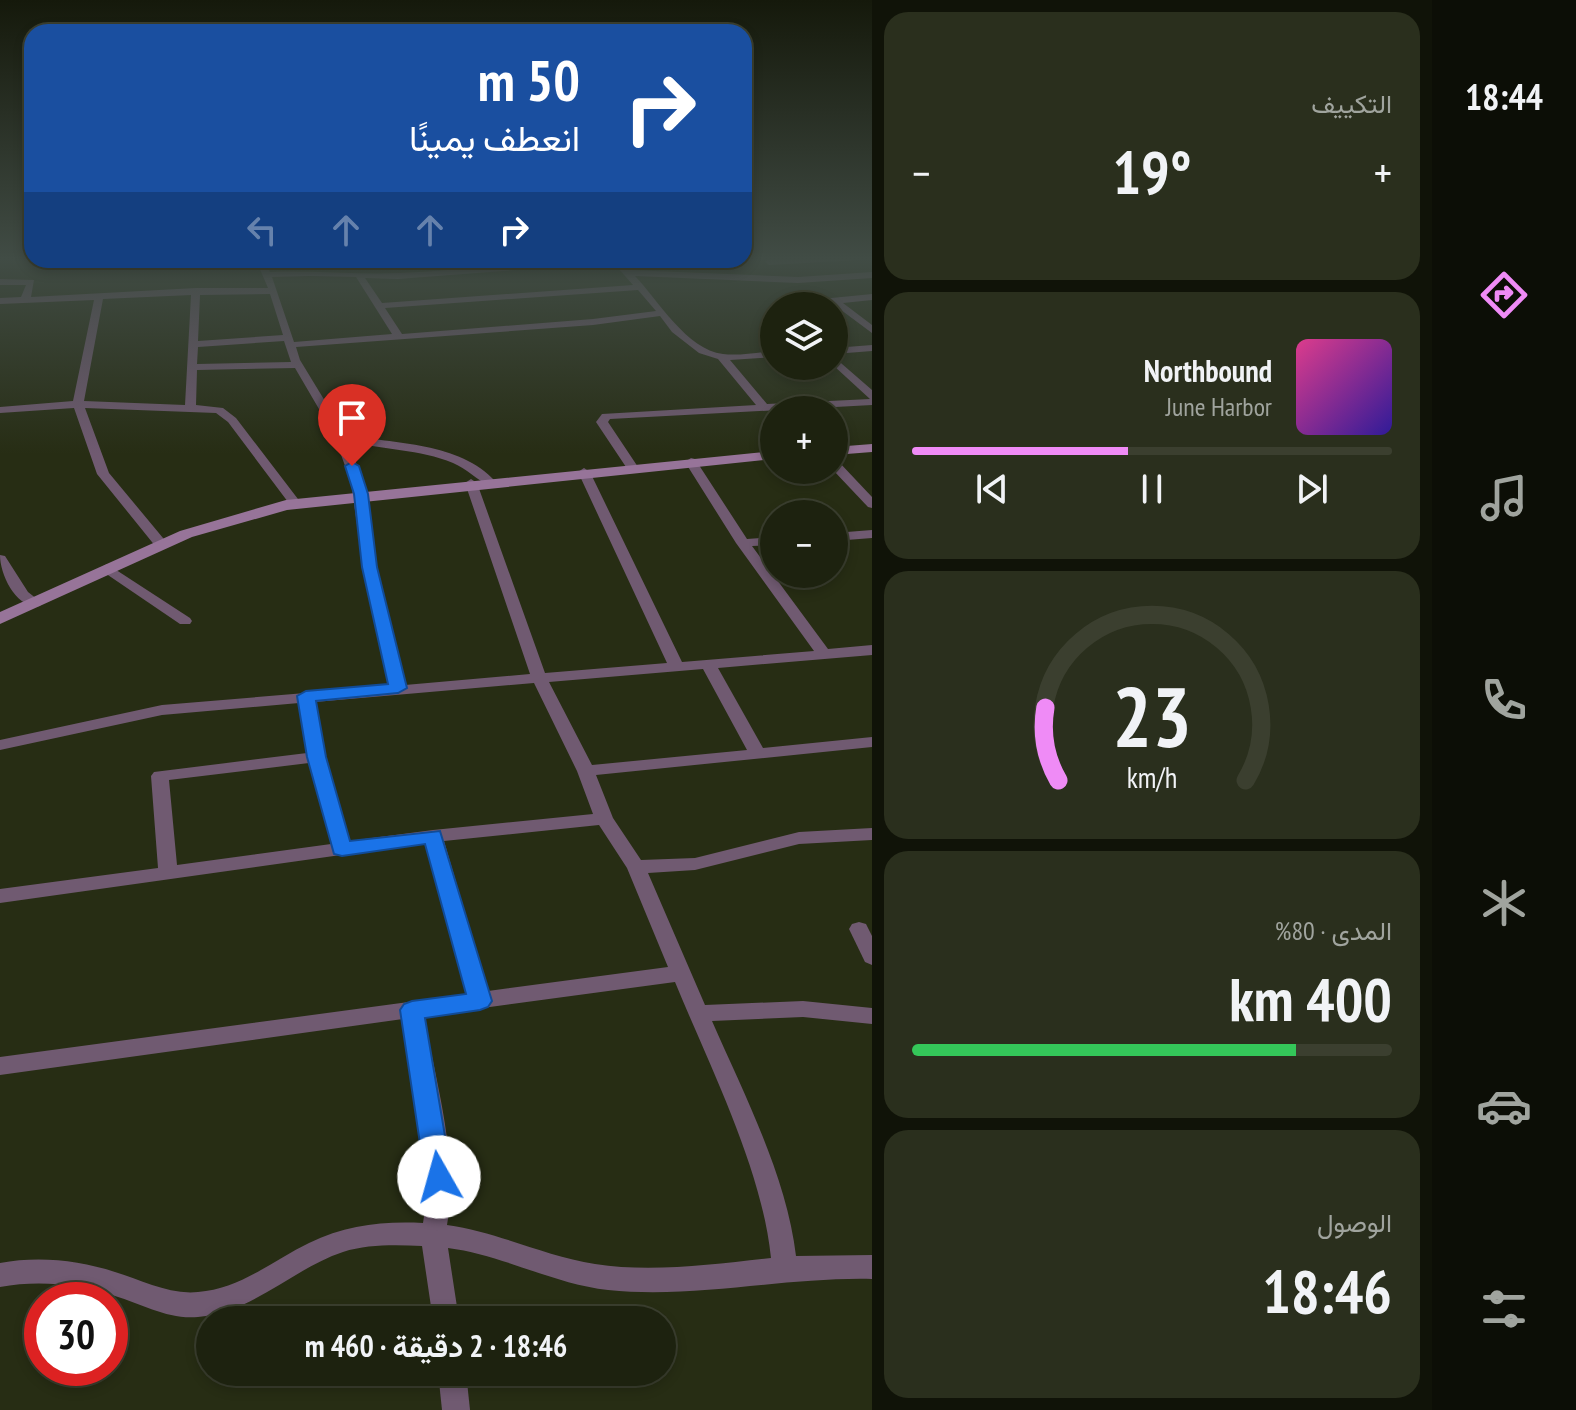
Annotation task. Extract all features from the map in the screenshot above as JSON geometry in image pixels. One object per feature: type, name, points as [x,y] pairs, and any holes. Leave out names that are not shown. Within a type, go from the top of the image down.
[{"type":"street","points":[[94,323],[78,404],[103,474],[161,544]]},
{"type":"street","points":[[190,408],[195,323]]},
{"type":"street","points":[[283,323],[297,365],[340,436],[361,494],[370,567],[398,688]]},
{"type":"street","points":[[390,323],[399,337]]},
{"type":"street","points":[[194,344],[399,337],[583,323]]},
{"type":"street","points":[[669,323],[703,351],[722,357],[760,355]]},
{"type":"street","points":[[848,350],[872,348]]},
{"type":"street","points":[[722,357],[760,402]]},
{"type":"street","points":[[192,367],[297,365]]},
{"type":"street","points":[[848,374],[872,399]]},
{"type":"street","points":[[848,401],[872,399]]},
{"type":"street","points":[[0,410],[78,404],[219,410],[232,420],[295,503]]},
{"type":"street","points":[[632,467],[602,422],[606,416],[760,407]]},
{"type":"street","points":[[340,436],[452,459],[473,468],[480,482],[538,676],[586,771],[604,819],[636,867],[757,1151],[782,1240],[785,1268]]},
{"type":"street","points":[[848,450],[872,448]]},
{"type":"street","points":[[0,619],[107,568],[213,523],[295,503],[760,456]]},
{"type":"street","points":[[691,462],[743,543],[830,654]]},
{"type":"street","points":[[584,472],[676,666]]},
{"type":"street","points":[[848,479],[872,504]]},
{"type":"street","points":[[848,536],[872,534]]},
{"type":"street","points":[[743,543],[760,542]]},
{"type":"street","points":[[0,559],[23,595],[35,603]]},
{"type":"street","points":[[107,568],[185,621]]},
{"type":"street","points":[[0,745],[162,710],[872,650]]},
{"type":"street","points":[[708,664],[757,753]]},
{"type":"street","points":[[306,696],[316,757],[342,849]]},
{"type":"street","points":[[586,771],[872,742]]},
{"type":"street","points":[[168,873],[160,776],[316,757]]},
{"type":"street","points":[[0,896],[433,836],[604,819]]},
{"type":"street","points":[[636,867],[695,864],[799,838],[872,834]]},
{"type":"street","points":[[433,836],[480,1001]]},
{"type":"street","points":[[859,929],[872,957]]},
{"type":"street","points":[[0,1066],[681,973]]},
{"type":"street","points":[[698,1013],[803,1009],[872,1016]]},
{"type":"street","points":[[412,1010],[437,1157],[440,1196],[433,1234],[444,1306]]},
{"type":"street","points":[[0,1275],[47,1272],[103,1280],[163,1300],[191,1305],[215,1303],[252,1289],[331,1243],[362,1236],[433,1234],[484,1243],[607,1278],[654,1281],[827,1264],[872,1267]]},
{"type":"street","points":[[453,1386],[456,1410]]},
{"type":"route","points":[[352,466],[361,494],[370,567],[398,688],[306,696],[316,757],[342,849],[433,836],[480,1001],[412,1010],[439,1177]]}]
